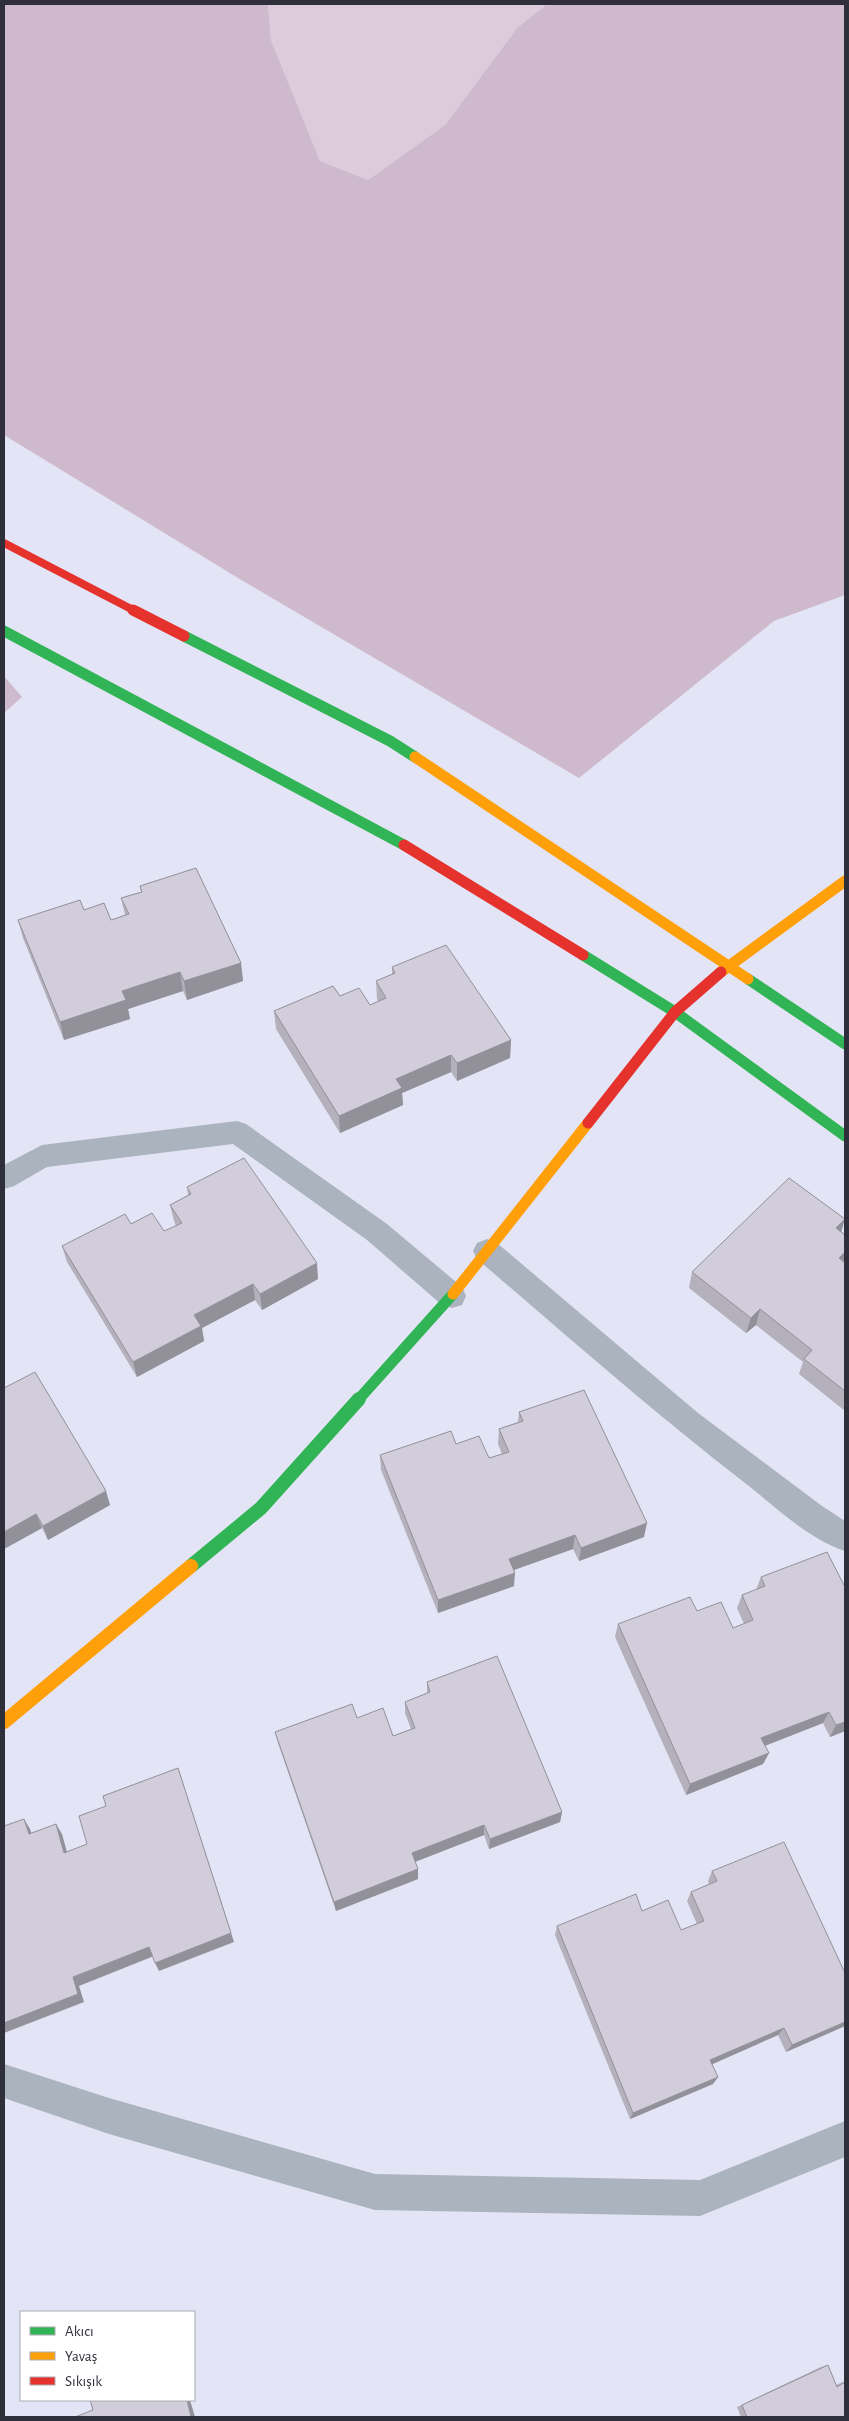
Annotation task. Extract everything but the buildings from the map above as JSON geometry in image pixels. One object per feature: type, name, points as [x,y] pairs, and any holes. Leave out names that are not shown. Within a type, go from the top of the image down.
[{"type":"street","points":[[4,543],[390,741],[845,1044]]},
{"type":"street","points":[[4,631],[411,849],[675,1012],[845,1136]]},
{"type":"street","points":[[4,1722],[261,1508],[452,1296],[675,1012],[728,966],[845,881]]},
{"type":"street","points":[[4,1178],[42,1156],[237,1132],[377,1232],[452,1296]]},
{"type":"street","points":[[488,1251],[688,1422],[811,1516],[845,1537]]},
{"type":"street","points":[[4,2081],[110,2116],[374,2192],[700,2198],[845,2139]]},
{"type":"shaded area","points":[[4,4],[268,4],[271,40],[320,161],[368,180],[445,125],[517,28],[547,4],[845,4],[845,595],[774,621],[579,778],[238,578],[4,435]]},
{"type":"shaded area","points":[[268,4],[547,4],[517,28],[445,125],[368,180],[320,161],[271,40]]},
{"type":"shaded area","points":[[4,676],[22,697],[4,713]]},
{"type":"traffic: fast","points":[[4,631],[404,845]]},
{"type":"traffic: fast","points":[[184,636],[390,741],[415,757]]},
{"type":"traffic: fast","points":[[583,955],[675,1012],[845,1136]]},
{"type":"traffic: fast","points":[[748,979],[845,1044]]},
{"type":"traffic: fast","points":[[191,1566],[261,1508],[453,1294]]},
{"type":"traffic: slow","points":[[415,757],[748,979]]},
{"type":"traffic: slow","points":[[721,972],[845,881]]},
{"type":"traffic: slow","points":[[453,1294],[588,1123]]},
{"type":"traffic: slow","points":[[4,1722],[191,1566]]},
{"type":"traffic: jam","points":[[4,543],[184,636]]},
{"type":"traffic: jam","points":[[404,845],[583,955]]},
{"type":"traffic: jam","points":[[588,1123],[675,1012],[721,972]]}]
